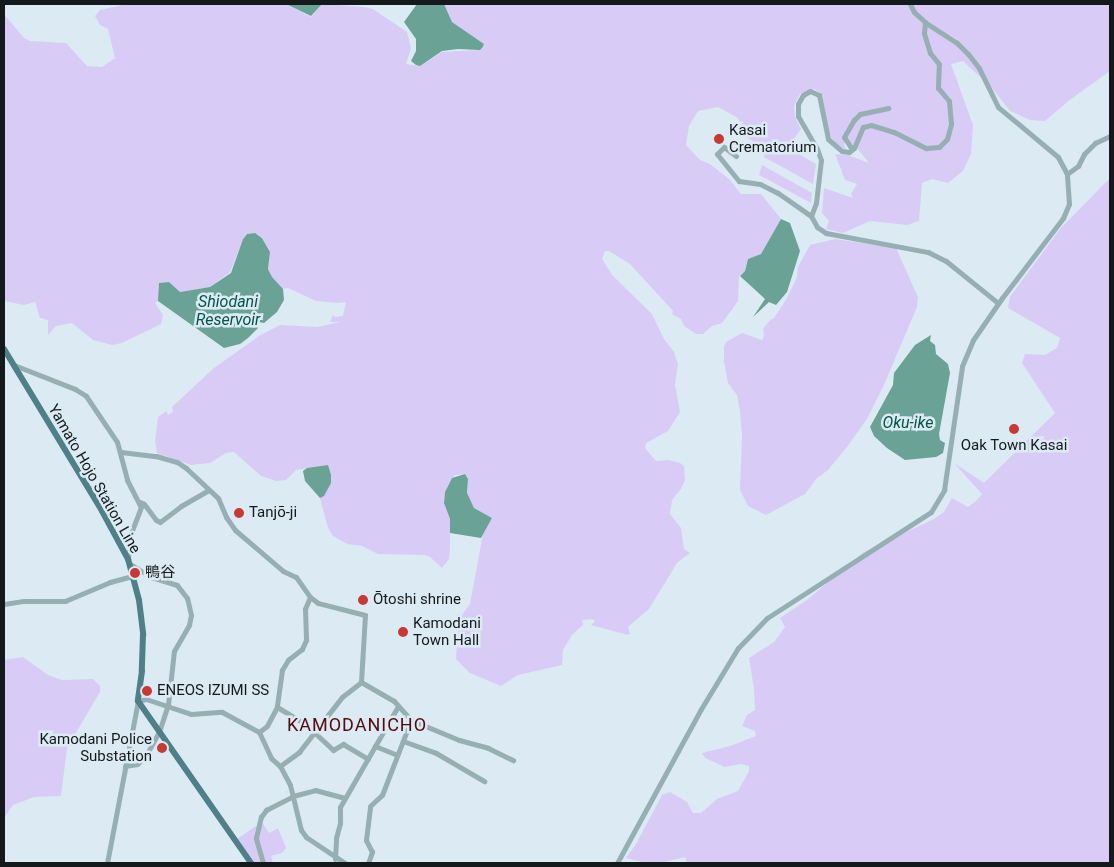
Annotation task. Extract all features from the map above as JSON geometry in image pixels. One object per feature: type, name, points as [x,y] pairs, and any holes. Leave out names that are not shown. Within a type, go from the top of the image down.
[{"type":"main road","name":"Yamato Hojo Station Line","points":[[4,349],[11,364],[102,511],[129,562],[143,635],[142,671],[138,701]]},
{"type":"main road","points":[[138,701],[251,863]]},
{"type":"street","points":[[617,863],[738,648],[767,618],[931,512],[944,490],[962,366],[973,340],[998,303],[1063,218],[1069,204],[1067,174],[1058,157],[998,107],[979,68],[968,54],[957,43],[925,22],[914,12],[910,4]]},
{"type":"street","points":[[852,150],[863,127],[871,125],[894,132],[926,148],[939,147],[947,139],[951,124],[949,101],[938,88],[939,64],[930,53],[924,33],[925,22]]},
{"type":"street","points":[[811,216],[816,203],[820,160],[817,149],[798,116],[798,104],[803,95],[810,91],[819,95],[828,139],[842,151],[852,150]]},
{"type":"street","points":[[852,150],[844,137],[854,120],[860,114],[888,108]]},
{"type":"street","points":[[1067,174],[1078,166],[1084,154],[1095,143],[1110,136]]},
{"type":"street","points":[[736,156],[724,147],[717,154],[738,181],[760,184],[811,216],[818,227],[832,236],[928,252],[946,261],[998,303]]},
{"type":"street","points":[[11,364],[75,389],[86,396],[113,434],[121,452],[127,480],[140,502],[141,510],[132,533],[129,562],[145,574],[177,585],[189,605],[189,625],[174,651],[168,705],[159,732],[145,757],[137,764],[125,766]]},
{"type":"street","points":[[121,452],[156,456],[177,462],[218,498],[226,517],[235,530],[283,571],[296,577],[310,597],[318,603],[365,615],[361,682],[342,697],[316,732],[292,758],[280,766]]},
{"type":"street","points":[[140,502],[160,522],[181,506],[209,490]]},
{"type":"street","points":[[4,604],[24,601],[65,601],[110,582],[133,576]]},
{"type":"street","points":[[259,732],[267,726],[276,706],[282,670],[288,660],[302,649],[306,640],[305,610],[310,597]]},
{"type":"street","points":[[361,682],[398,706],[411,720],[459,740],[488,748],[513,760]]},
{"type":"street","points":[[107,863],[138,701],[146,699],[191,714],[222,712],[259,732],[271,758],[280,766],[293,796],[301,830],[306,838],[335,859],[345,863]]},
{"type":"street","points":[[276,706],[316,732],[333,750],[343,744],[368,759]]},
{"type":"street","points":[[335,859],[336,838],[340,823],[340,807],[398,706]]},
{"type":"street","points":[[368,863],[372,852],[366,840],[370,806],[382,795],[393,772],[390,769],[411,720]]},
{"type":"street","points":[[403,741],[430,750],[484,781]]},
{"type":"street","points":[[375,746],[397,755]]},
{"type":"street","points":[[262,863],[256,838],[260,817],[266,810],[293,796],[315,790],[344,798]]},
{"type":"shaded area","points":[[127,4],[286,4],[311,17],[322,4],[364,7],[373,9],[407,32],[411,48],[406,64],[420,66],[442,52],[480,50],[484,47],[484,44],[452,22],[444,4],[1110,4],[1110,71],[1071,99],[1045,121],[1030,120],[1010,111],[992,88],[963,61],[951,64],[973,125],[971,154],[963,171],[948,183],[932,179],[922,183],[919,221],[907,225],[870,221],[843,233],[826,229],[829,221],[822,213],[824,188],[853,198],[851,194],[857,184],[845,180],[835,154],[848,155],[869,163],[857,148],[847,140],[844,144],[846,149],[840,148],[830,136],[821,93],[814,89],[800,94],[794,106],[795,117],[801,129],[788,147],[779,152],[764,149],[745,136],[738,118],[718,107],[698,111],[689,126],[686,145],[700,160],[710,164],[729,179],[741,194],[761,194],[781,219],[761,254],[748,259],[745,270],[739,276],[738,301],[722,323],[712,326],[703,334],[696,334],[684,326],[681,319],[672,314],[673,311],[630,264],[609,251],[605,251],[602,259],[612,275],[652,314],[664,339],[674,352],[678,364],[675,385],[680,412],[668,431],[646,443],[645,448],[656,461],[668,460],[684,466],[685,480],[681,489],[672,500],[670,514],[681,528],[684,549],[690,553],[677,563],[649,609],[628,627],[630,633],[628,635],[591,625],[595,621],[592,619],[582,620],[583,625],[572,635],[563,650],[562,665],[518,675],[501,686],[470,673],[456,659],[458,620],[470,604],[483,534],[492,518],[474,508],[467,494],[468,479],[465,474],[455,475],[445,492],[444,503],[450,519],[450,548],[449,559],[442,568],[430,557],[424,555],[378,554],[362,546],[347,544],[333,536],[328,528],[320,498],[325,494],[331,479],[328,465],[296,470],[286,480],[276,481],[261,476],[234,452],[226,453],[210,463],[191,465],[157,453],[155,441],[158,417],[167,411],[168,415],[173,412],[172,407],[214,368],[259,336],[280,325],[317,327],[340,322],[330,322],[333,315],[335,317],[343,316],[346,302],[316,301],[288,288],[282,289],[268,269],[270,252],[262,237],[255,233],[246,234],[230,272],[210,287],[180,292],[169,282],[160,283],[158,301],[155,303],[163,315],[161,324],[122,343],[112,345],[93,340],[72,323],[56,326],[48,335],[48,320],[40,318],[35,302],[24,305],[4,301],[4,14],[24,38],[30,41],[66,43],[87,66],[102,67],[115,58],[108,29],[100,25],[95,16],[100,10]]},
{"type":"shaded area","points":[[790,149],[816,164],[813,184],[764,157],[765,153],[781,155]]},
{"type":"shaded area","points":[[762,165],[812,193],[811,203],[759,175]]},
{"type":"shaded area","points":[[1110,178],[1110,863],[687,863],[685,857],[661,863],[646,863],[626,858],[636,844],[662,795],[670,792],[687,802],[693,813],[701,813],[717,799],[738,791],[749,771],[749,766],[741,764],[725,767],[705,758],[702,753],[730,746],[756,736],[755,731],[742,726],[747,715],[755,710],[749,658],[774,642],[785,627],[780,618],[807,600],[864,552],[934,519],[944,512],[952,498],[968,507],[982,494],[954,463],[984,483],[1055,413],[1022,363],[1025,354],[1045,355],[1057,348],[1060,338],[1008,308],[1010,297],[1060,229]]},
{"type":"shaded area","points":[[835,239],[896,248],[918,297],[917,307],[884,385],[867,419],[847,447],[828,470],[817,478],[805,494],[766,515],[748,506],[740,490],[742,437],[740,411],[737,395],[728,383],[724,361],[724,347],[726,342],[742,333],[762,340],[764,336],[763,329],[774,318],[787,298],[797,277],[798,267],[810,245]]},
{"type":"shaded area","points":[[23,657],[48,675],[62,680],[93,679],[100,686],[100,692],[67,748],[61,796],[34,797],[13,805],[4,818],[4,660]]},
{"type":"shaded area","points":[[262,822],[269,833],[278,828],[286,848],[282,853],[271,856],[273,863],[254,863],[237,839]]},
{"type":"water","points":[[286,4],[322,4],[311,16]]},
{"type":"water","points":[[417,4],[444,4],[452,22],[484,44],[483,47],[480,50],[458,49],[442,51],[420,66],[416,65],[411,61],[416,51],[416,39],[404,22]]},
{"type":"water","points":[[781,219],[790,223],[800,251],[787,292],[776,305],[769,302],[753,317],[765,299],[740,276],[745,271],[748,259],[761,254]]},
{"type":"water","name":"Shiodani Reservoir","points":[[255,233],[262,238],[270,252],[268,269],[272,277],[283,289],[284,300],[277,312],[264,323],[259,322],[258,328],[248,338],[240,344],[224,348],[158,301],[159,283],[169,282],[180,292],[210,287],[231,273],[243,239],[247,234]]},
{"type":"water","name":"Oku-ike","points":[[931,335],[930,341],[935,345],[936,354],[948,364],[950,373],[939,434],[940,440],[945,443],[943,453],[936,457],[905,460],[887,448],[874,436],[870,427],[893,385],[894,373],[915,345]]},
{"type":"water","points":[[328,465],[331,483],[324,496],[320,498],[305,481],[303,471],[307,468]]},
{"type":"water","points":[[465,474],[468,479],[467,493],[474,508],[492,518],[481,538],[450,533],[450,519],[444,503],[445,492],[452,478]]},
{"type":"place","name":"Kasai Crematorium","points":[[719,139]]},
{"type":"place","name":"Oak Town Kasai","points":[[1014,429]]},
{"type":"place","name":"Tanjō-ji","points":[[239,513]]},
{"type":"place","name":"鴨谷","points":[[135,573]]},
{"type":"place","name":"Ōtoshi shrine","points":[[363,600]]},
{"type":"place","name":"Kamodani Town Hall","points":[[403,632]]},
{"type":"place","name":"ENEOS IZUMI SS","points":[[147,691]]},
{"type":"place","name":"Kamodani Police Substation","points":[[162,748]]},
{"type":"district","name":"KAMODANICHO","points":[[357,725]]}]
